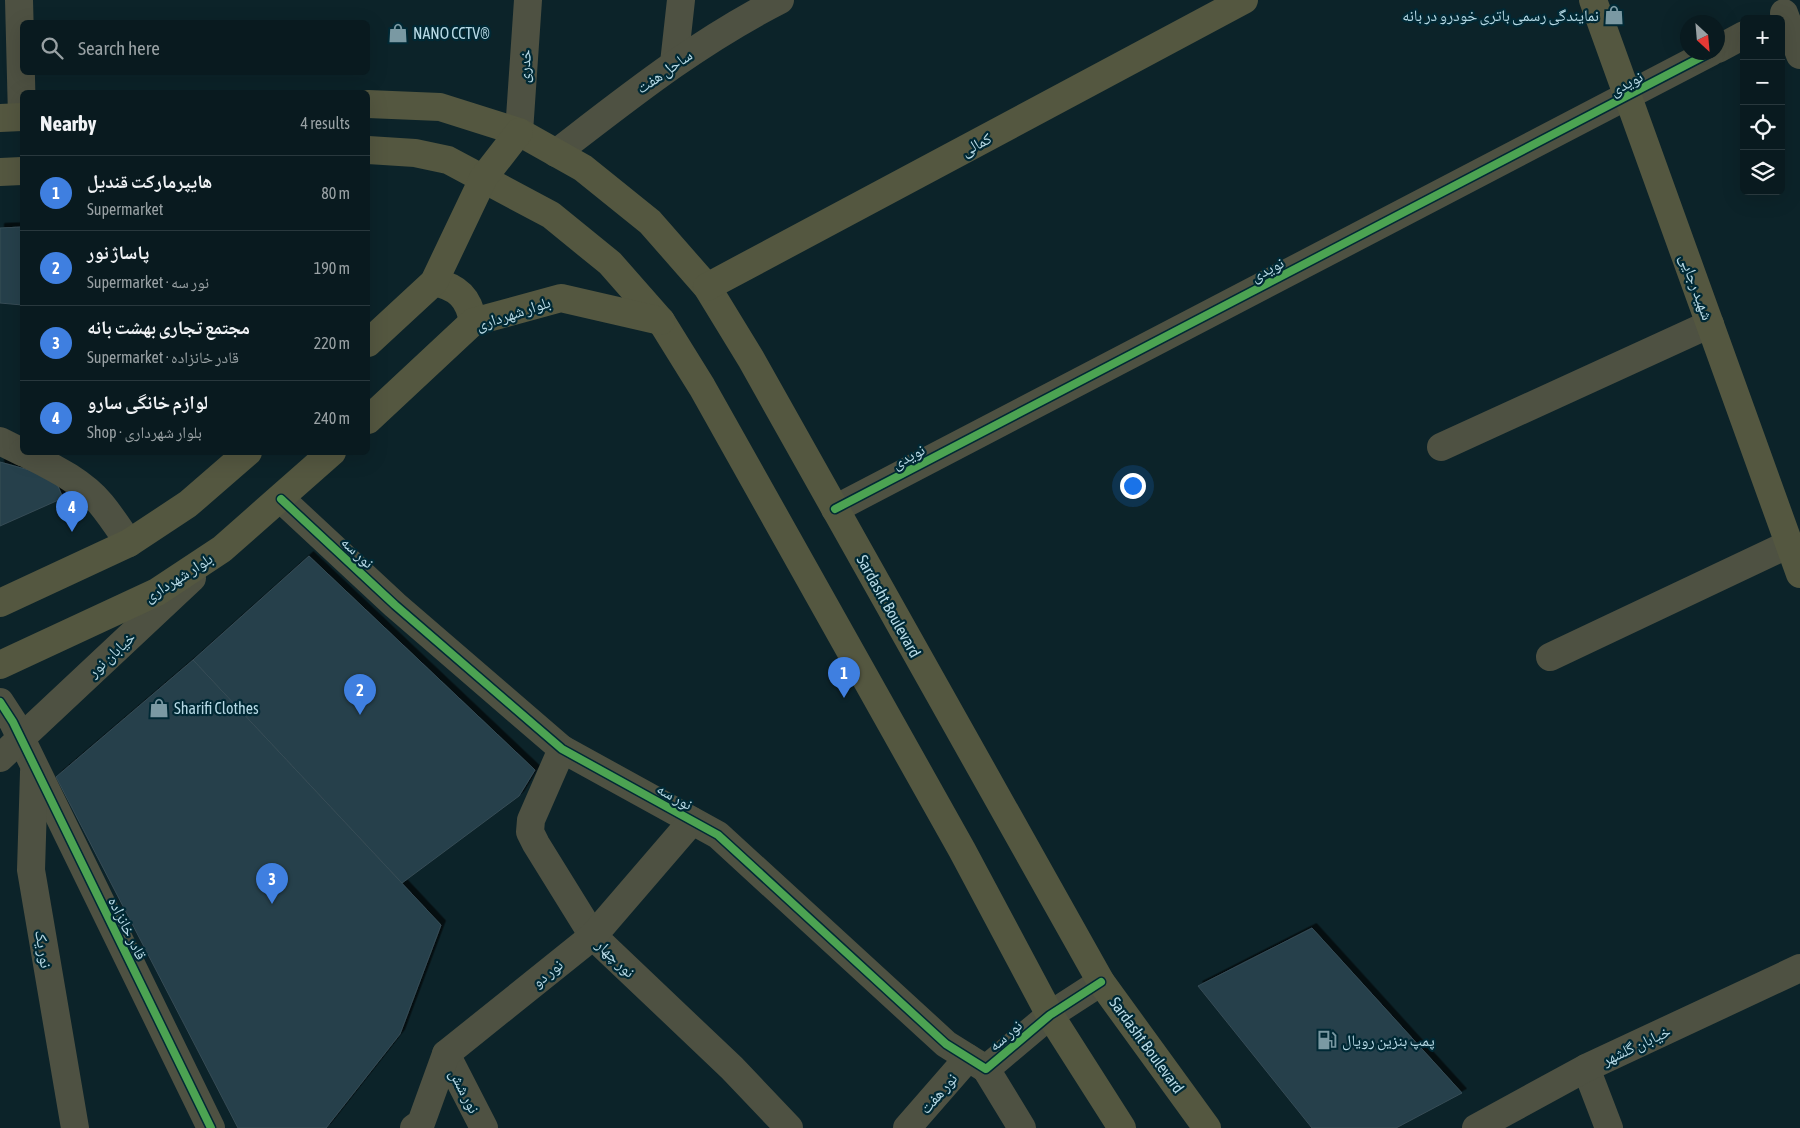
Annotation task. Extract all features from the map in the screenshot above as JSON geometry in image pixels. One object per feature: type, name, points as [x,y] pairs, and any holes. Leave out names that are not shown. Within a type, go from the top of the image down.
[{"type":"main road","name":"کمالی","points":[[707,287],[1244,0]]},
{"type":"main road","name":"شهید رجایی","points":[[1593,0],[1800,574]]},
{"type":"main road","name":"Sardasht Boulevard","points":[[370,104],[440,107],[520,132],[583,168],[650,222],[707,287],[751,359],[1100,982],[1207,1128]]},
{"type":"main road","points":[[0,118],[20,117]]},
{"type":"main road","points":[[370,341],[434,282],[484,177],[520,132]]},
{"type":"main road","points":[[370,150],[415,153],[448,160],[484,177],[551,215],[603,257],[661,320],[707,396],[962,850],[1050,1015],[1122,1128]]},
{"type":"main road","points":[[0,172],[20,171]]},
{"type":"main road","points":[[434,282],[449,285],[462,294],[470,307],[473,322]]},
{"type":"main road","name":"بلوار شهرداری","points":[[370,418],[473,322],[561,298],[661,320]]},
{"type":"main road","points":[[0,603],[129,543],[188,504],[245,455]]},
{"type":"main road","name":"بلوار شهرداری","points":[[0,665],[157,592],[222,549],[329,455]]},
{"type":"street","points":[[19,0],[20,39]]},
{"type":"street","name":"خدری","points":[[520,132],[528,0]]},
{"type":"street","points":[[674,63],[681,0]]},
{"type":"street","name":"ساحل هفت","points":[[556,153],[674,63],[730,26],[780,0]]},
{"type":"street","points":[[1786,12],[1800,55]]},
{"type":"street","points":[[1725,45],[1740,36]]},
{"type":"street","name":"نویدی","points":[[835,509],[1629,97],[1696,60]]},
{"type":"street","points":[[21,75],[21,90]]},
{"type":"street","points":[[1441,448],[1710,324]]},
{"type":"street","points":[[0,441],[20,451]]},
{"type":"street","points":[[28,455],[82,487],[100,503],[129,543]]},
{"type":"street","name":"نور سه","points":[[281,499],[402,612],[562,749],[718,835],[946,1044],[977,1064],[1100,982]]},
{"type":"street","points":[[1550,657],[1789,544]]},
{"type":"street","name":"خیابان نور","points":[[0,758],[222,549]]},
{"type":"street","name":"قادر خانزاده","points":[[0,702],[212,1128]]},
{"type":"street","name":"نور چهار","points":[[562,749],[531,820],[530,832],[593,936],[732,1068],[790,1128]]},
{"type":"street","name":"نور یک","points":[[34,768],[31,870],[75,1128]]},
{"type":"street","name":"نور دو","points":[[446,1054],[593,936],[692,821]]},
{"type":"street","name":"خیابان گلشهر","points":[[1476,1128],[1586,1068],[1800,968]]},
{"type":"street","points":[[414,1128],[421,1123],[446,1054]]},
{"type":"street","name":"نور شش","points":[[446,1054],[484,1128]]},
{"type":"street","points":[[977,1064],[1022,1128]]},
{"type":"street","name":"نور هفت","points":[[907,1128],[977,1064]]},
{"type":"street","points":[[1586,1068],[1609,1128]]},
{"type":"building","points":[[20,227],[20,305],[0,303],[0,228]]},
{"type":"building","points":[[0,462],[54,477],[63,498],[0,526]]},
{"type":"building","points":[[309,556],[535,770],[519,796],[402,883],[193,660]]},
{"type":"building","points":[[193,660],[441,925],[400,1034],[326,1128],[238,1128],[56,777]]},
{"type":"building","name":"پمپ بنزین رویال","points":[[1312,928],[1462,1093],[1396,1128],[1312,1128],[1198,986]]},
{"type":"cycle path","points":[[835,509],[1696,60]]},
{"type":"cycle path","points":[[281,499],[395,605],[562,749],[718,835],[946,1044],[986,1069],[1050,1015],[1101,982]]},
{"type":"cycle path","points":[[0,702],[13,722],[211,1128]]},
{"type":"place","name":"نمایندگی رسمی باتری خودرو در بانه","points":[[1614,15]]},
{"type":"place","name":"NANO CCTV®","points":[[398,33]]},
{"type":"place","name":"لوازم خانگى سارو","points":[[72,532]]},
{"type":"place","name":"هایپرمارکت قندیل","points":[[844,698]]},
{"type":"place","name":"Sharifi Clothes","points":[[159,708]]},
{"type":"place","name":"پاساژ نور","points":[[360,715]]},
{"type":"place","name":"مجتمع تجاری بهشت بانه","points":[[272,904]]},
{"type":"place","name":"پمپ بنزین رویال","points":[[1327,1040]]}]
